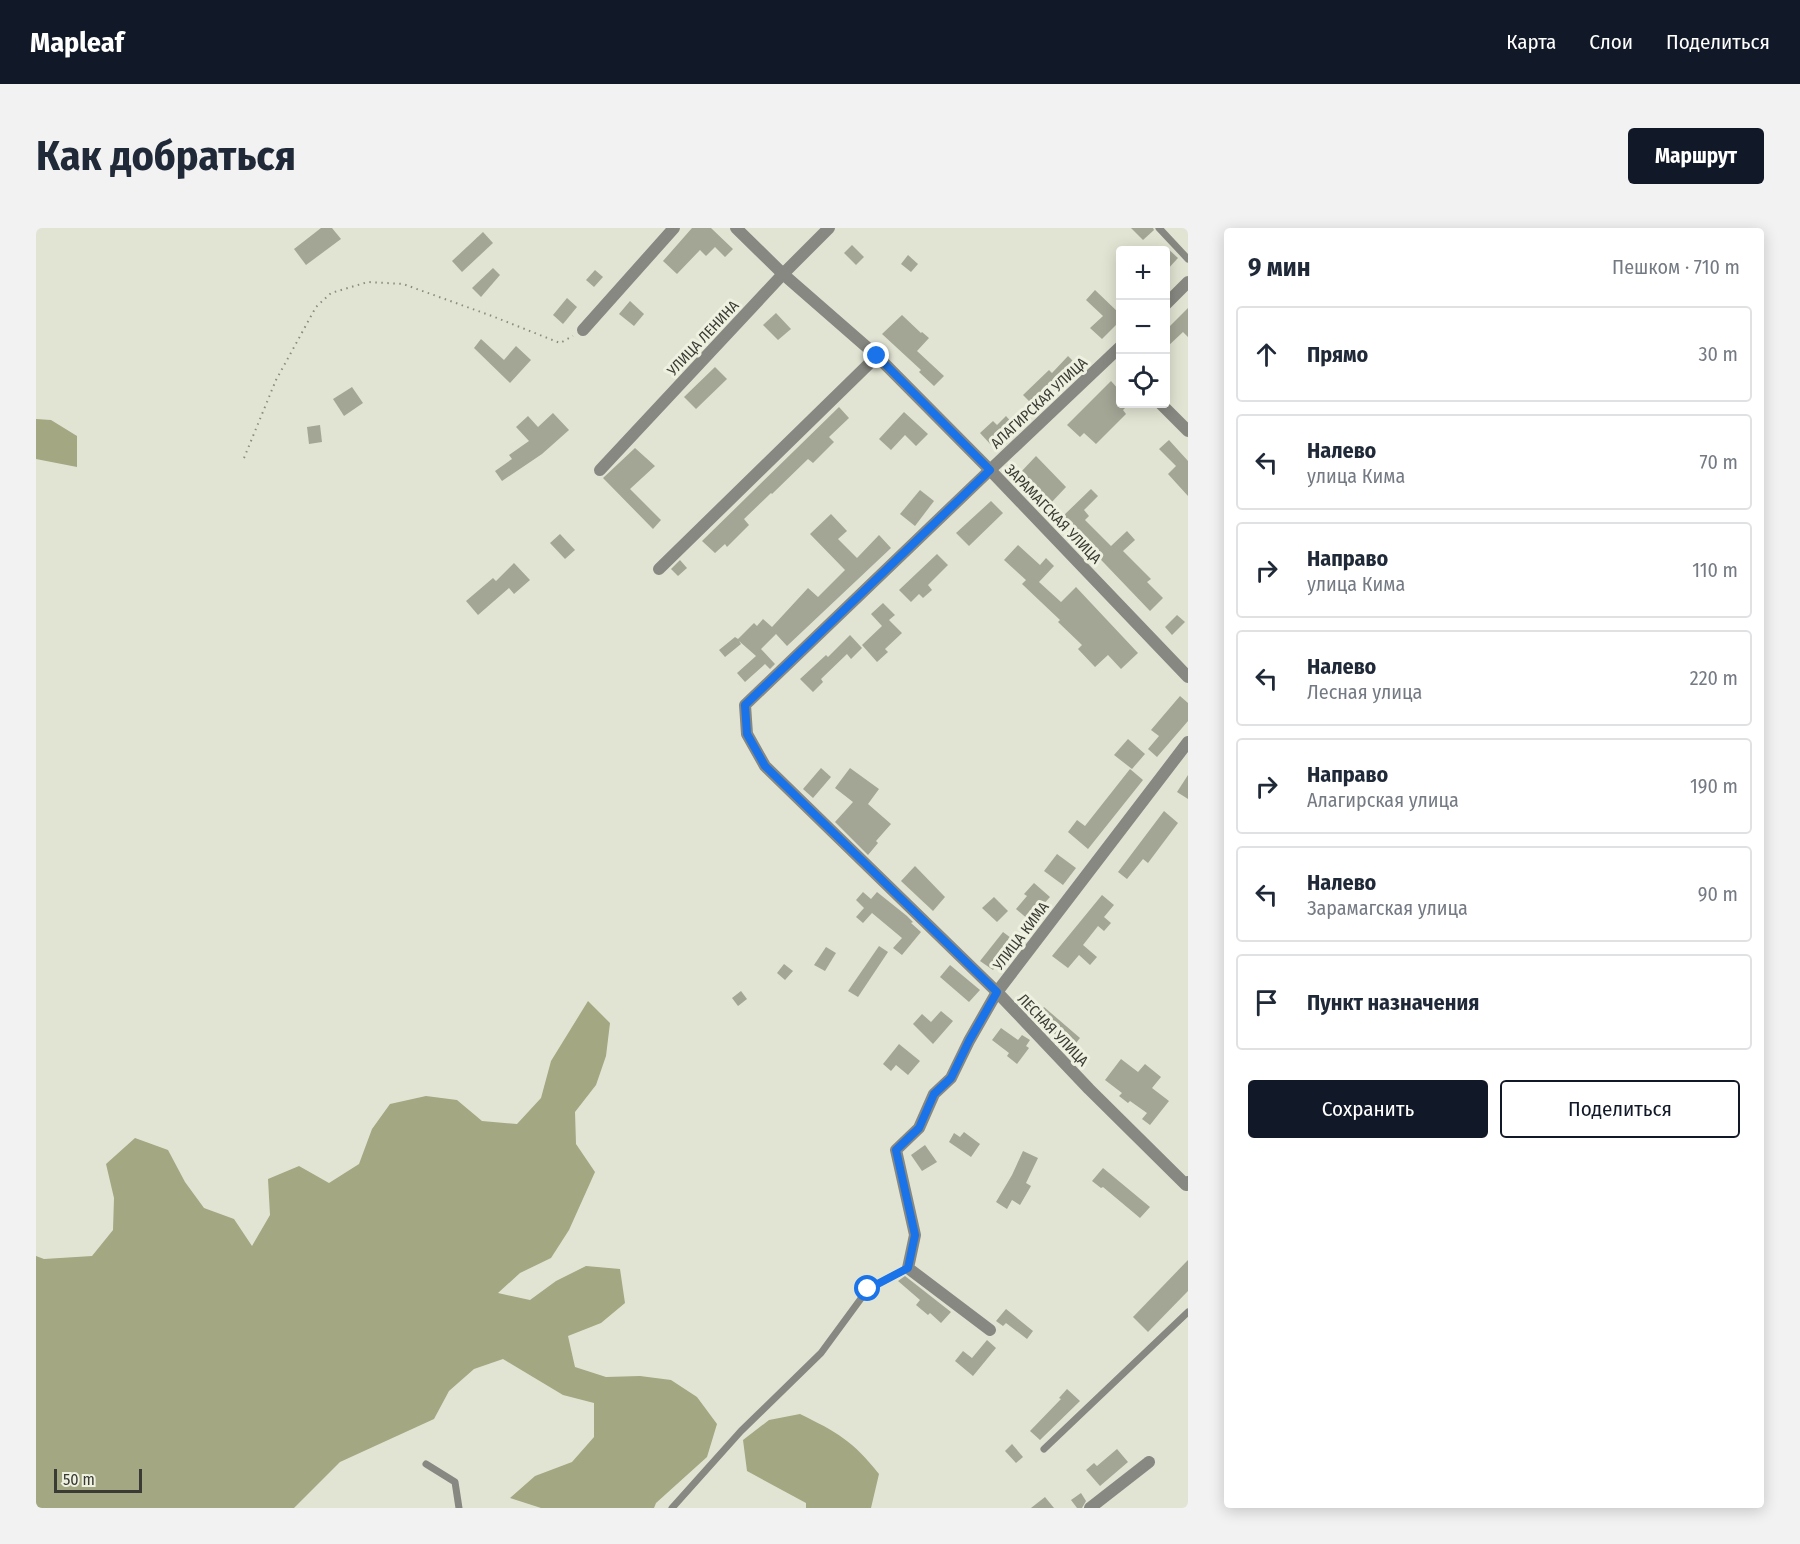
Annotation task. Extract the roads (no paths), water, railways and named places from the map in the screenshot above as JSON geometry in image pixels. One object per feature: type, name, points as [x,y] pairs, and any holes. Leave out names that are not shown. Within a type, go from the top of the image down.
[{"type":"street","points":[[583,330],[674,228]]},
{"type":"street","name":"ЗАРАМАГСКАЯ УЛИЦА","points":[[736,228],[783,274],[877,356],[990,470],[1188,677]]},
{"type":"street","name":"УЛИЦА ЛЕНИНА","points":[[600,470],[829,228]]},
{"type":"street","points":[[1170,300],[1188,282]]},
{"type":"street","points":[[659,568],[877,356]]},
{"type":"street","name":"АЛАГИРСКАЯ УЛИЦА","points":[[745,705],[990,470],[1116,357]]},
{"type":"street","points":[[1165,408],[1188,432]]},
{"type":"street","name":"ЛЕСНАЯ УЛИЦА","points":[[745,705],[747,734],[765,766],[997,992],[1089,1089],[1187,1183]]},
{"type":"street","name":"УЛИЦА КИМА","points":[[908,1268],[915,1235],[896,1150],[919,1128],[934,1094],[951,1078],[997,992],[1188,742]]},
{"type":"street","points":[[908,1268],[990,1330]]},
{"type":"street","points":[[1090,1508],[1149,1462]]},
{"type":"lane","points":[[1159,228],[1188,259]]},
{"type":"lane","points":[[672,1508],[741,1431],[821,1353],[868,1289],[908,1268]]},
{"type":"lane","points":[[1044,1449],[1188,1312]]},
{"type":"lane","points":[[426,1464],[455,1482],[459,1508]]}]
